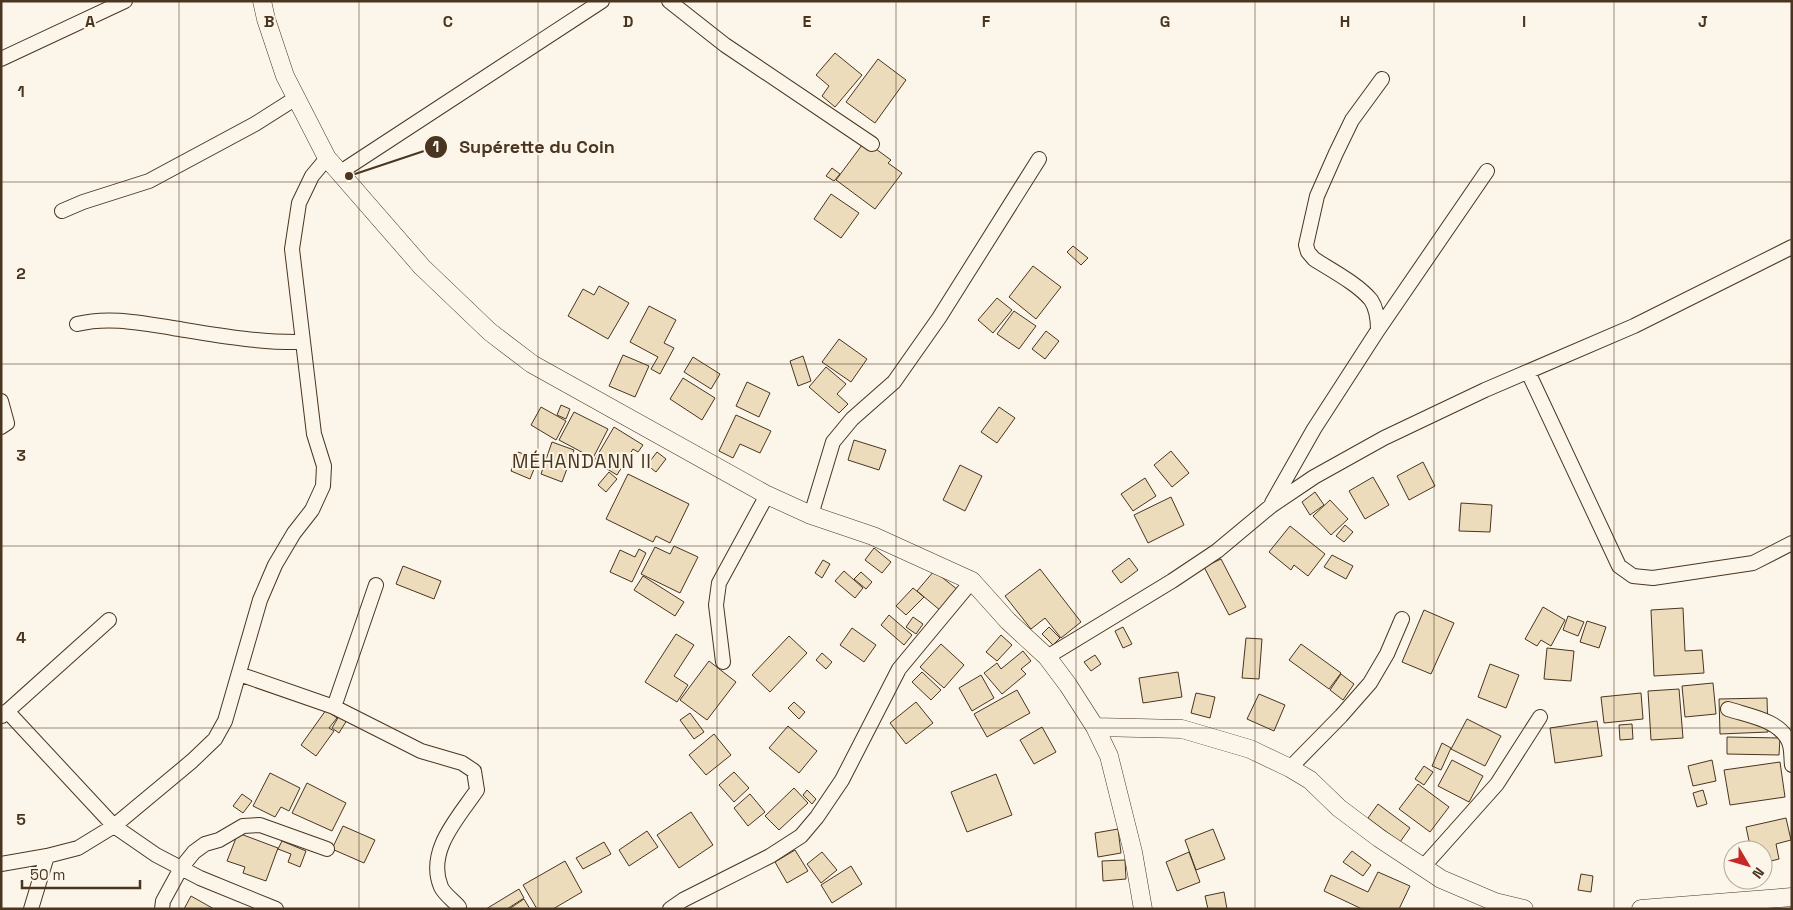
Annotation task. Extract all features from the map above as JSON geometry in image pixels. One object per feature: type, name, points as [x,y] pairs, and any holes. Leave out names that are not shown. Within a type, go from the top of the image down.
[{"type":"street","points":[[1,59],[125,1]]},
{"type":"street","points":[[262,1],[285,76],[328,158],[422,267],[490,332],[532,364],[767,495],[811,515],[873,536],[972,581],[1008,621],[1047,657],[1095,727],[1109,756],[1133,852],[1143,909]]},
{"type":"street","points":[[339,173],[602,1]]},
{"type":"street","points":[[669,1],[725,45],[872,144]]},
{"type":"street","points":[[1378,330],[1377,314],[1372,301],[1360,290],[1314,259],[1308,252],[1306,245],[1317,196],[1336,154],[1352,120],[1382,79]]},
{"type":"street","points":[[62,211],[83,202],[149,181],[255,124],[296,98]]},
{"type":"street","points":[[1,864],[47,856],[78,848],[114,826],[192,761],[214,739],[225,721],[260,600],[275,565],[294,533],[312,510],[323,486],[324,466],[314,434],[292,249],[299,203],[312,176],[328,158]]},
{"type":"street","points":[[811,515],[833,442],[852,419],[894,382],[944,310],[1039,159]]},
{"type":"street","points":[[1271,506],[1314,429],[1378,330],[1487,172]]},
{"type":"street","points":[[1047,657],[1218,551],[1271,506],[1314,477],[1384,438],[1484,390],[1634,326],[1792,247]]},
{"type":"street","points":[[77,324],[90,321],[137,321],[270,343],[303,342]]},
{"type":"street","points":[[1528,372],[1619,566],[1633,576],[1653,578],[1753,563],[1792,543]]},
{"type":"street","points":[[1,401],[8,424],[1,428]]},
{"type":"street","points":[[723,662],[716,605],[719,583],[767,495]]},
{"type":"street","points":[[670,909],[683,900],[770,856],[801,836],[817,817],[842,780],[899,669],[972,581]]},
{"type":"street","points":[[334,707],[376,585]]},
{"type":"street","points":[[1290,768],[1341,716],[1370,682],[1387,654],[1402,619]]},
{"type":"street","points":[[109,620],[4,714],[114,826],[156,855],[200,878],[276,909]]},
{"type":"street","points":[[239,674],[334,707],[422,751],[462,763],[474,771],[477,790],[444,838],[436,863],[441,888],[459,907]]},
{"type":"street","points":[[1728,709],[1773,724],[1784,732],[1790,744],[1792,766]]},
{"type":"street","points":[[1423,867],[1497,784],[1540,717]]},
{"type":"street","points":[[1095,727],[1182,729],[1250,749],[1310,780],[1346,813],[1379,838],[1441,879],[1495,902],[1524,909]]},
{"type":"street","points":[[162,909],[163,901],[181,868],[194,852],[205,844],[219,840],[243,826],[260,825],[326,848]]},
{"type":"street","points":[[31,909],[47,856]]},
{"type":"street","points":[[1641,909],[1792,897]]},
{"type":"building","points":[[835,53],[862,75],[835,107],[822,96],[829,86],[816,75]]},
{"type":"building","points":[[878,59],[906,80],[875,123],[846,102]]},
{"type":"building","points":[[865,141],[891,160],[888,163],[902,173],[875,209],[836,180]]},
{"type":"building","points":[[832,168],[840,174],[834,181],[826,176]]},
{"type":"building","points":[[831,194],[859,213],[841,238],[814,219]]},
{"type":"building","points":[[1073,246],[1088,258],[1081,265],[1067,252]]},
{"type":"building","points":[[1033,266],[1061,287],[1036,319],[1009,297]]},
{"type":"building","points":[[599,286],[629,303],[608,339],[568,316],[583,289],[594,295]]},
{"type":"building","points":[[997,298],[1012,310],[993,333],[978,320]]},
{"type":"building","points":[[649,306],[676,320],[664,343],[674,348],[660,374],[651,369],[658,357],[630,342]]},
{"type":"building","points":[[1014,311],[1036,326],[1019,349],[997,334]]},
{"type":"building","points":[[1046,331],[1059,341],[1045,359],[1032,349]]},
{"type":"building","points":[[839,339],[867,359],[851,382],[822,362]]},
{"type":"building","points":[[623,355],[649,366],[635,397],[609,386]]},
{"type":"building","points":[[803,356],[811,381],[798,386],[790,361]]},
{"type":"building","points":[[693,357],[720,374],[711,389],[684,372]]},
{"type":"building","points":[[826,367],[846,384],[837,394],[848,404],[839,413],[809,387]]},
{"type":"building","points":[[683,378],[715,398],[702,420],[670,399]]},
{"type":"building","points":[[747,382],[770,393],[759,417],[736,406]]},
{"type":"building","points":[[561,405],[570,409],[566,419],[557,415]]},
{"type":"building","points":[[541,407],[566,421],[556,440],[531,425]]},
{"type":"building","points":[[999,407],[1015,418],[997,443],[981,432]]},
{"type":"building","points":[[574,412],[608,429],[593,458],[559,440]]},
{"type":"building","points":[[736,415],[771,431],[760,453],[740,444],[733,458],[719,451]]},
{"type":"building","points":[[614,427],[643,445],[638,452],[633,449],[617,475],[594,461]]},
{"type":"building","points":[[854,440],[886,450],[879,470],[848,460]]},
{"type":"building","points":[[552,442],[574,450],[562,482],[541,474]]},
{"type":"building","points":[[1171,451],[1189,473],[1172,487],[1154,465]]},
{"type":"building","points":[[518,452],[538,459],[530,479],[511,471]]},
{"type":"building","points":[[657,452],[666,459],[656,472],[647,465]]},
{"type":"building","points":[[1423,462],[1435,486],[1409,500],[1397,476]]},
{"type":"building","points":[[960,465],[982,476],[965,511],[943,500]]},
{"type":"building","points":[[609,472],[617,479],[606,492],[598,485]]},
{"type":"building","points":[[628,474],[689,504],[670,543],[656,536],[653,542],[606,519]]},
{"type":"building","points":[[1373,477],[1389,505],[1365,519],[1349,491]]},
{"type":"building","points":[[1145,478],[1156,496],[1133,511],[1121,494]]},
{"type":"building","points":[[1315,492],[1324,505],[1310,515],[1302,502]]},
{"type":"building","points":[[1171,497],[1184,525],[1148,543],[1134,515]]},
{"type":"building","points":[[1330,500],[1348,519],[1331,535],[1313,516]]},
{"type":"building","points":[[1461,503],[1492,505],[1490,532],[1459,531]]},
{"type":"building","points":[[1345,525],[1353,532],[1344,542],[1336,536]]},
{"type":"building","points":[[1290,526],[1325,554],[1308,576],[1294,565],[1291,570],[1269,552]]},
{"type":"building","points":[[674,546],[698,557],[680,593],[641,574],[655,547],[670,554]]},
{"type":"building","points":[[874,548],[891,562],[882,573],[865,560]]},
{"type":"building","points":[[639,549],[646,553],[632,582],[610,572],[620,550],[635,557]]},
{"type":"building","points":[[1332,555],[1353,566],[1346,579],[1324,567]]},
{"type":"building","points":[[1129,558],[1138,570],[1121,583],[1112,571]]},
{"type":"building","points":[[1221,559],[1246,607],[1229,615],[1204,567]]},
{"type":"building","points":[[823,560],[830,564],[822,578],[815,573]]},
{"type":"building","points":[[403,566],[441,581],[434,599],[396,584]]},
{"type":"building","points":[[1040,569],[1081,622],[1061,638],[1045,618],[1031,629],[1005,596]]},
{"type":"building","points":[[844,571],[863,588],[855,598],[835,581]]},
{"type":"building","points":[[934,571],[958,590],[941,611],[917,591]]},
{"type":"building","points":[[861,572],[872,582],[866,589],[854,579]]},
{"type":"building","points":[[643,576],[684,602],[675,616],[634,590]]},
{"type":"building","points":[[913,588],[924,597],[906,615],[896,606]]},
{"type":"building","points":[[1543,607],[1565,620],[1551,646],[1541,640],[1537,646],[1525,639]]},
{"type":"building","points":[[1683,608],[1685,651],[1702,650],[1704,673],[1654,676],[1651,610]]},
{"type":"building","points":[[1424,610],[1454,623],[1431,674],[1402,662]]},
{"type":"building","points":[[889,615],[912,635],[904,645],[881,625]]},
{"type":"building","points":[[1568,616],[1584,622],[1578,636],[1563,630]]},
{"type":"building","points":[[913,617],[923,624],[916,634],[906,627]]},
{"type":"building","points":[[1587,621],[1606,627],[1599,648],[1580,642]]},
{"type":"building","points":[[1049,627],[1060,638],[1053,645],[1042,634]]},
{"type":"building","points":[[1123,627],[1132,644],[1123,648],[1115,631]]},
{"type":"building","points":[[852,628],[876,645],[864,662],[840,645]]},
{"type":"building","points":[[676,634],[694,645],[674,676],[688,685],[677,702],[645,682]]},
{"type":"building","points":[[1001,635],[1012,645],[997,661],[986,652]]},
{"type":"building","points":[[789,636],[807,653],[770,692],[752,675]]},
{"type":"building","points":[[1246,638],[1262,639],[1259,679],[1242,678]]},
{"type":"building","points":[[941,644],[964,665],[944,688],[920,667]]},
{"type":"building","points":[[1301,644],[1341,673],[1329,689],[1289,660]]},
{"type":"building","points":[[1547,648],[1574,651],[1571,681],[1544,679]]},
{"type":"building","points":[[1023,651],[1031,661],[1021,669],[1026,674],[1002,694],[984,673],[997,663],[1001,669]]},
{"type":"building","points":[[822,653],[832,662],[826,669],[816,660]]},
{"type":"building","points":[[1095,655],[1101,664],[1091,671],[1084,662]]},
{"type":"building","points":[[709,661],[736,682],[707,720],[680,700]]},
{"type":"building","points":[[1490,664],[1519,675],[1506,708],[1478,697]]},
{"type":"building","points":[[922,672],[941,690],[931,700],[912,682]]},
{"type":"building","points":[[1178,672],[1182,697],[1143,703],[1139,678]]},
{"type":"building","points":[[1341,674],[1354,684],[1343,700],[1330,690]]},
{"type":"building","points":[[981,675],[994,698],[972,711],[959,688]]},
{"type":"building","points":[[1713,683],[1716,714],[1685,717],[1682,686]]},
{"type":"building","points":[[1679,689],[1683,738],[1651,740],[1648,691]]},
{"type":"building","points":[[1017,690],[1030,713],[987,737],[974,714]]},
{"type":"building","points":[[1196,693],[1215,697],[1210,718],[1191,713]]},
{"type":"building","points":[[1641,693],[1643,719],[1604,723],[1601,697]]},
{"type":"building","points":[[1259,694],[1285,705],[1274,731],[1247,719]]},
{"type":"building","points":[[1767,698],[1768,732],[1720,734],[1719,699]]},
{"type":"building","points":[[794,702],[805,712],[799,719],[788,708]]},
{"type":"building","points":[[916,702],[933,723],[906,744],[890,723]]},
{"type":"building","points":[[326,710],[337,718],[329,728],[334,731],[316,756],[301,745]]},
{"type":"building","points":[[690,713],[704,732],[694,739],[680,720]]},
{"type":"building","points":[[339,716],[347,720],[339,733],[332,728]]},
{"type":"building","points":[[1467,719],[1501,736],[1485,766],[1451,749]]},
{"type":"building","points":[[1597,721],[1602,756],[1555,763],[1550,728]]},
{"type":"building","points":[[1632,724],[1633,739],[1620,740],[1619,725]]},
{"type":"building","points":[[788,726],[817,751],[799,773],[769,748]]},
{"type":"building","points":[[1042,727],[1056,752],[1034,764],[1020,740]]},
{"type":"building","points":[[714,734],[731,755],[706,775],[689,755]]},
{"type":"building","points":[[1727,737],[1780,738],[1779,755],[1727,754]]},
{"type":"building","points":[[1442,743],[1451,748],[1441,770],[1432,766]]},
{"type":"building","points":[[1452,760],[1483,776],[1469,802],[1438,786]]},
{"type":"building","points":[[1712,760],[1716,781],[1693,786],[1688,766]]},
{"type":"building","points":[[1780,762],[1785,797],[1730,805],[1724,770]]},
{"type":"building","points":[[1424,766],[1433,772],[1424,785],[1415,779]]},
{"type":"building","points":[[734,772],[749,788],[734,802],[719,785]]},
{"type":"building","points":[[270,773],[300,788],[289,811],[281,807],[275,817],[253,806]]},
{"type":"building","points":[[996,774],[1012,815],[967,832],[951,792]]},
{"type":"building","points":[[307,783],[346,803],[332,831],[292,813]]},
{"type":"building","points":[[1418,784],[1449,807],[1430,832],[1399,809]]},
{"type":"building","points":[[794,788],[808,803],[779,830],[765,816]]},
{"type":"building","points":[[807,790],[816,799],[812,804],[803,795]]},
{"type":"building","points":[[1703,790],[1707,804],[1697,807],[1693,793]]},
{"type":"building","points":[[242,794],[252,801],[243,813],[233,806]]},
{"type":"building","points":[[750,794],[765,812],[748,826],[734,808]]},
{"type":"building","points":[[1378,804],[1410,828],[1400,842],[1368,818]]},
{"type":"building","points":[[691,812],[713,845],[679,868],[657,835]]},
{"type":"building","points":[[1786,818],[1791,840],[1776,844],[1779,859],[1773,860],[1773,840],[1749,840],[1746,827]]},
{"type":"building","points":[[343,826],[375,840],[364,863],[332,849]]},
{"type":"building","points":[[1118,829],[1121,853],[1098,857],[1095,833]]},
{"type":"building","points":[[1213,829],[1225,859],[1196,870],[1185,840]]},
{"type":"building","points":[[647,831],[658,847],[629,866],[619,850]]},
{"type":"building","points":[[238,833],[278,848],[266,881],[243,873],[245,867],[227,861]]},
{"type":"building","points":[[282,841],[306,851],[300,867],[288,862],[291,854],[278,849]]},
{"type":"building","points":[[604,842],[611,854],[583,869],[576,858]]},
{"type":"building","points":[[795,850],[808,871],[787,883],[775,862]]},
{"type":"building","points":[[1352,851],[1371,865],[1363,876],[1343,862]]},
{"type":"building","points":[[822,852],[837,870],[821,883],[807,864]]},
{"type":"building","points":[[1189,852],[1200,882],[1177,891],[1166,862]]},
{"type":"building","points":[[1125,860],[1126,879],[1103,881],[1102,861]]},
{"type":"building","points":[[565,861],[582,892],[553,909],[537,909],[523,885]]},
{"type":"building","points":[[851,866],[862,884],[832,903],[821,885]]},
{"type":"building","points":[[1378,872],[1410,886],[1399,909],[1362,909],[1324,891],[1331,875],[1368,892]]},
{"type":"building","points":[[1581,874],[1593,876],[1591,892],[1578,890]]},
{"type":"building","points":[[519,889],[524,898],[507,909],[486,909]]},
{"type":"building","points":[[1224,892],[1227,909],[1208,909],[1205,896]]},
{"type":"building","points":[[191,896],[214,909],[184,909]]},
{"type":"building","points":[[524,899],[530,909],[509,909]]},
{"type":"place","name":"Supérette du Coin","points":[[349,176]]},
{"type":"district","name":"MÉHANDANN II","points":[[582,461]]}]
